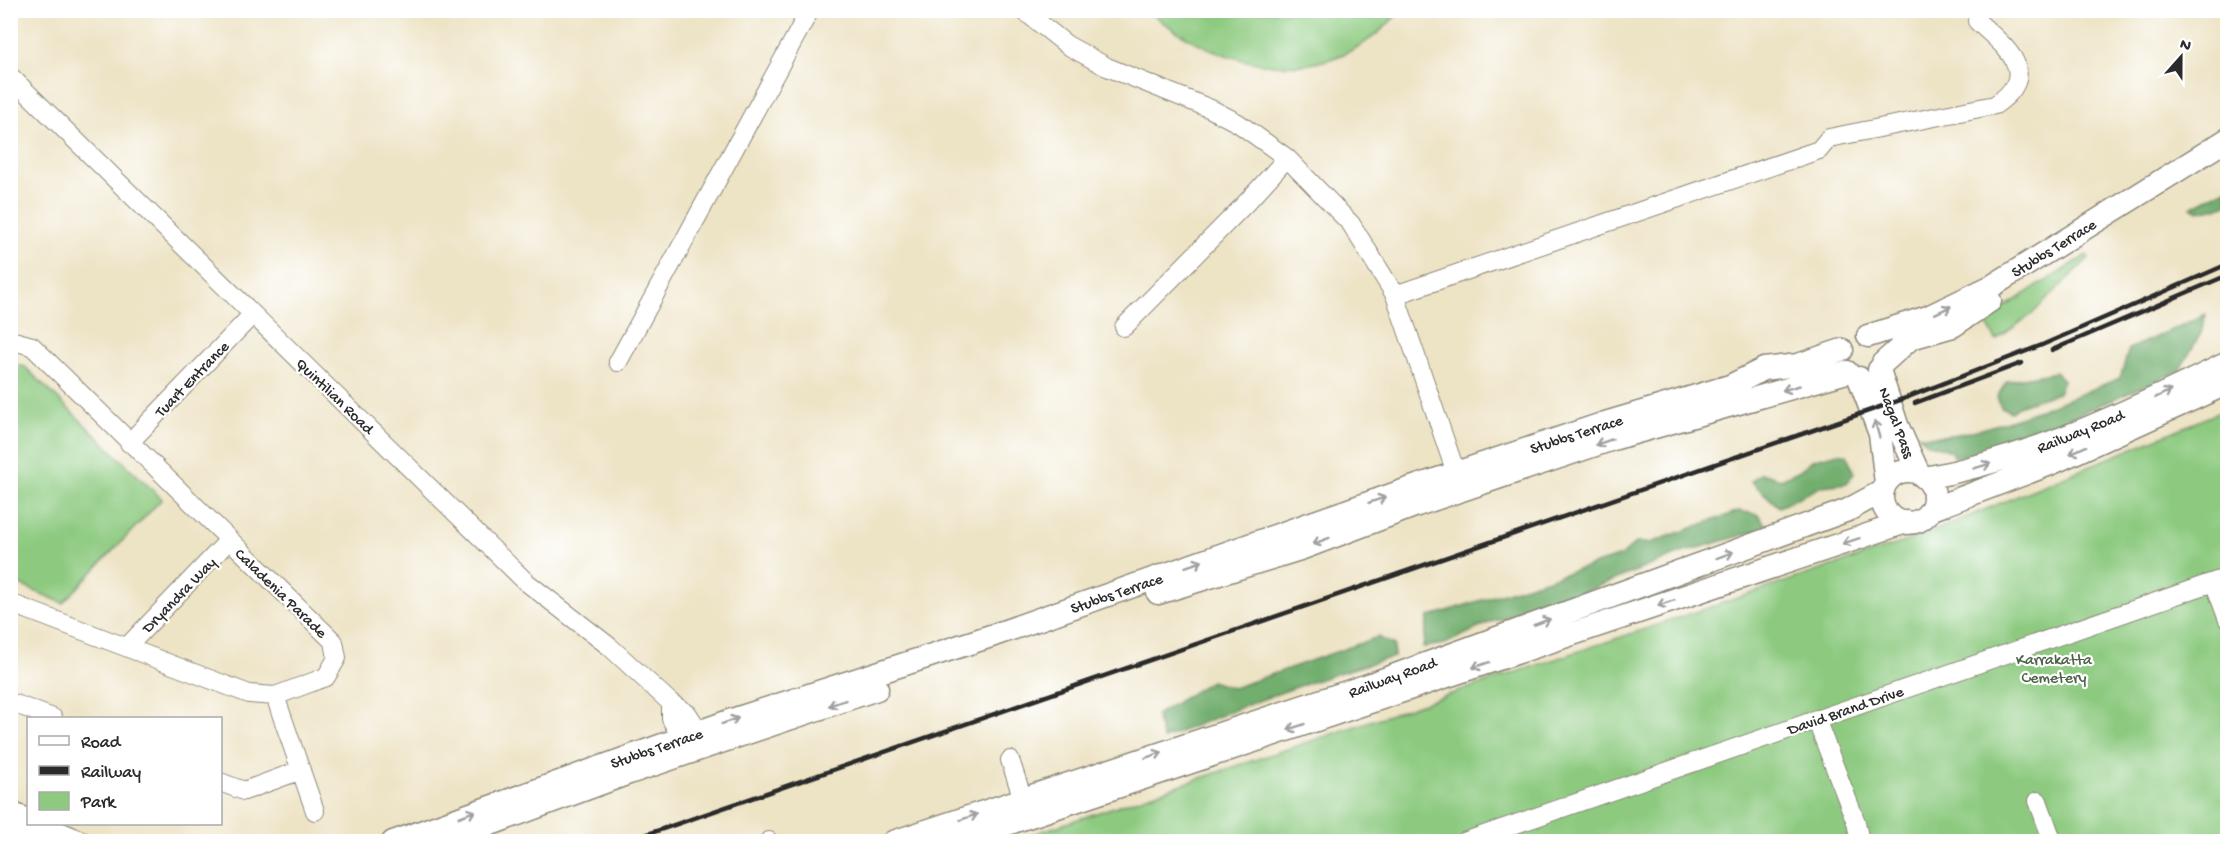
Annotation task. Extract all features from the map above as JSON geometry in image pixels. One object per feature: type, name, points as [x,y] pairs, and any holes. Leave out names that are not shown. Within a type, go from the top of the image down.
[{"type":"main road","name":"Stubbs Terrace","points":[[442,842],[694,743],[994,635],[1456,473],[1605,423],[1730,386],[1764,369],[1798,365],[1842,350],[1855,336],[1868,336],[1928,317],[1992,286],[2228,139]]},
{"type":"main road","name":"Stubbs Terrace","points":[[393,842],[1111,607],[1303,548],[1417,505],[1613,439],[1867,371],[1907,340],[1953,326],[2228,157]]},
{"type":"main road","points":[[1842,350],[1841,362],[1867,371],[1879,343],[1868,336]]},
{"type":"main road","name":"Railway Road","points":[[1922,476],[1971,469],[2015,456],[2110,421],[2228,363]]},
{"type":"main road","name":"Nagal Pass","points":[[1867,371],[1922,476]]},
{"type":"main road","name":"Nagal Pass","points":[[1867,371],[1880,434],[1884,487]]},
{"type":"main road","name":"Railway Road","points":[[1930,510],[2050,464],[2228,383]]},
{"type":"main road","points":[[1912,471],[1922,476],[1933,493],[1930,510],[1920,519],[1899,521],[1887,512],[1882,498],[1884,487],[1897,473],[1912,471]]},
{"type":"main road","name":"Railway Road","points":[[953,842],[1026,807],[1848,510],[1884,487]]},
{"type":"main road","name":"Railway Road","points":[[893,842],[1026,807],[1906,522]]},
{"type":"main road","points":[[10,813],[27,820]]},
{"type":"main road","points":[[39,825],[80,842]]},
{"type":"main road","points":[[10,830],[35,842]]},
{"type":"street","points":[[618,362],[810,10]]},
{"type":"street","points":[[1023,10],[1084,55],[1131,78],[1225,115],[1287,158],[1351,224],[1395,295],[1456,473]]},
{"type":"street","points":[[1395,295],[1798,158],[1819,150],[1829,138],[1995,105],[2011,94],[2018,78],[2016,64],[2009,50],[1977,21]]},
{"type":"street","name":"Quintilian Road","points":[[10,76],[525,581],[610,647],[671,703],[671,719],[694,743]]},
{"type":"street","points":[[1124,327],[1287,158]]},
{"type":"street","name":"Tuart Entrance","points":[[129,442],[253,314]]},
{"type":"street","name":"Caladenia Parade","points":[[10,340],[32,346],[334,642],[337,658],[326,677],[275,696],[249,694],[10,603]]},
{"type":"street","name":"Dryandra Way","points":[[127,647],[229,540]]},
{"type":"street","points":[[2221,580],[2228,620]]},
{"type":"street","name":"David Brand Drive","points":[[1464,842],[2221,580]]},
{"type":"street","points":[[275,696],[315,811]]},
{"type":"street","points":[[10,702],[50,717]]},
{"type":"street","points":[[1816,719],[1856,822],[1860,842]]},
{"type":"street","points":[[1010,760],[1026,807]]},
{"type":"street","points":[[222,783],[244,791],[301,770]]},
{"type":"street","points":[[2038,801],[2053,842]]},
{"type":"green space","points":[[1148,11],[1400,11],[1372,37],[1342,55],[1310,64],[1277,65],[1243,60],[1210,49],[1178,32]]},
{"type":"green space","points":[[2227,188],[2227,205],[2199,211],[2191,207]]},
{"type":"green space","points":[[2087,255],[2089,258],[2031,315],[1996,340],[1984,320]]},
{"type":"green space","points":[[2206,314],[2201,333],[2179,371],[1995,450],[1954,457],[1952,451],[1929,444],[1917,435],[1937,436],[1989,427],[2048,407],[2120,378],[2129,349]]},
{"type":"green space","points":[[10,363],[25,367],[162,499],[63,603],[11,581]]},
{"type":"green space","points":[[2055,372],[2063,380],[2058,393],[2020,405],[2011,412],[2001,407],[1997,397],[2007,381]]},
{"type":"green space","name":"Karrakatta Cemetery","points":[[2227,409],[2227,841],[1010,842],[1919,537]]},
{"type":"green space","points":[[1838,453],[1847,455],[1854,473],[1847,483],[1822,486],[1779,507],[1751,481],[1761,473],[1781,479],[1800,470],[1812,460]]},
{"type":"green space","points":[[1739,511],[1759,515],[1766,526],[1750,533],[1681,553],[1584,592],[1555,598],[1529,613],[1493,621],[1445,644],[1423,647],[1428,617],[1621,556],[1636,543],[1650,543]]},
{"type":"green space","points":[[1378,637],[1394,645],[1394,657],[1277,694],[1163,739],[1156,715],[1211,681],[1233,688]]},
{"type":"railway","points":[[625,842],[1903,399],[2042,345],[2228,264]]},
{"type":"railway","points":[[2052,350],[2228,275]]},
{"type":"railway","points":[[1915,403],[2022,363]]}]
